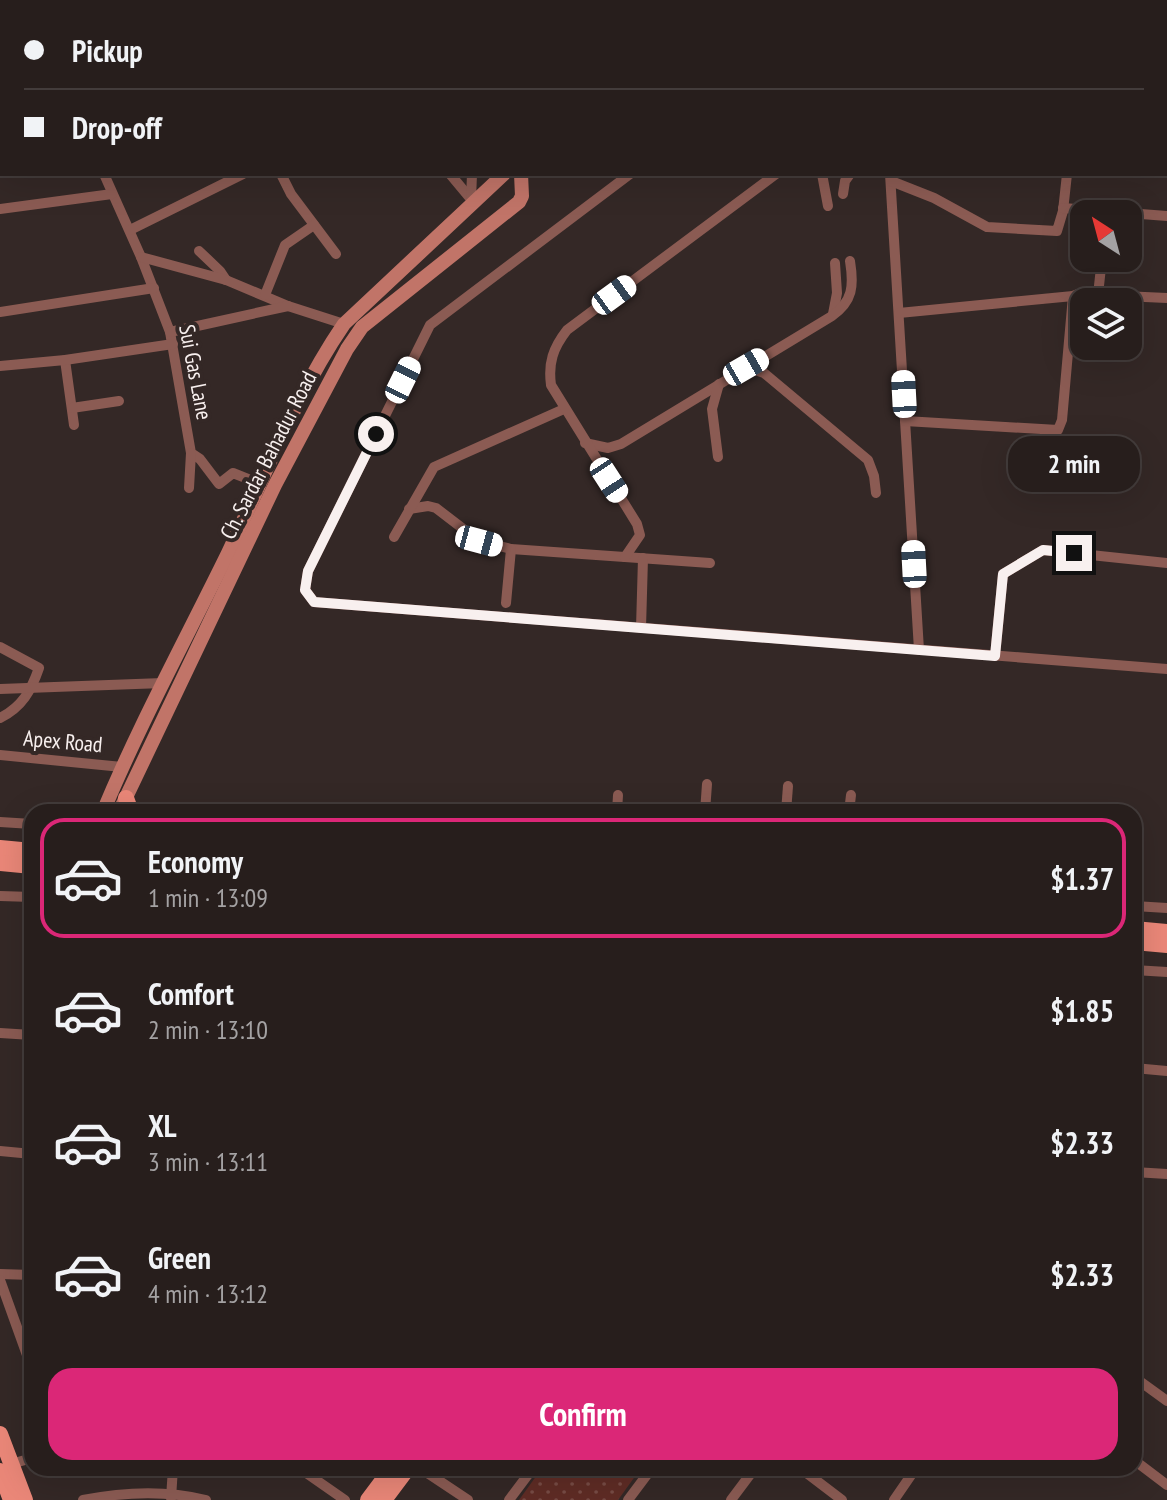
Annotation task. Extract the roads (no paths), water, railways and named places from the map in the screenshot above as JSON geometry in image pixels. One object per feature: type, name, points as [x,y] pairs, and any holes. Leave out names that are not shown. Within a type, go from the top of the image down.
[{"type":"main road","name":"Ch. Sardar Bahadur Road","points":[[126,804],[172,677],[293,414],[331,343],[344,324],[442,234],[471,200],[501,176]]},
{"type":"main road","name":"Ch. Sardar Bahadur Road","points":[[106,804],[122,767],[354,338],[370,320],[519,202],[522,196],[521,176]]},
{"type":"main road","points":[[0,848],[24,850]]},
{"type":"main road","points":[[0,863],[24,865]]},
{"type":"main road","points":[[1142,930],[1167,932]]},
{"type":"main road","points":[[1142,943],[1167,945]]},
{"type":"main road","points":[[2,1444],[11,1500]]},
{"type":"main road","points":[[6,1468],[25,1500]]},
{"type":"main road","points":[[368,1500],[397,1476]]},
{"type":"main road","points":[[384,1500],[400,1476]]},
{"type":"street","name":"Sui Gas Lane","points":[[105,176],[130,230],[172,338],[191,453],[200,459],[219,484],[233,473],[261,484]]},
{"type":"street","points":[[130,230],[239,176]]},
{"type":"street","points":[[282,176],[336,254]]},
{"type":"street","points":[[452,176],[471,200]]},
{"type":"street","points":[[471,200],[472,176]]},
{"type":"street","points":[[627,176],[430,325],[308,571],[305,590],[314,602],[1167,669]]},
{"type":"street","points":[[625,557],[640,535],[637,524],[551,385],[549,371],[552,355],[567,330],[773,176]]},
{"type":"street","points":[[822,176],[828,206]]},
{"type":"street","points":[[843,194],[849,176]]},
{"type":"street","points":[[919,650],[891,178],[987,227],[1057,231],[1067,176]]},
{"type":"street","points":[[0,209],[112,194]]},
{"type":"street","points":[[1063,208],[1070,209]]},
{"type":"street","points":[[1142,215],[1167,216]]},
{"type":"street","points":[[265,295],[285,245],[314,225]]},
{"type":"street","points":[[199,251],[226,280]]},
{"type":"street","points":[[141,257],[226,280],[288,306],[344,324]]},
{"type":"street","points":[[585,443],[608,448],[621,444],[832,316],[845,307],[851,297],[853,277],[850,261]]},
{"type":"street","points":[[832,316],[836,305],[835,263]]},
{"type":"street","points":[[0,312],[154,288]]},
{"type":"street","points":[[899,313],[1070,296]]},
{"type":"street","points":[[1142,297],[1167,298]]},
{"type":"street","points":[[0,366],[65,360],[172,338],[288,306]]},
{"type":"street","points":[[905,421],[1058,430],[1062,420],[1070,330]]},
{"type":"street","points":[[65,360],[74,425]]},
{"type":"street","points":[[746,367],[764,373],[868,460],[876,493]]},
{"type":"street","points":[[718,457],[712,409],[720,383]]},
{"type":"street","points":[[72,408],[119,401]]},
{"type":"street","points":[[394,537],[434,467],[564,409]]},
{"type":"street","points":[[189,488],[191,453]]},
{"type":"street","points":[[409,509],[436,508],[479,541],[511,549],[710,563]]},
{"type":"street","points":[[506,603],[511,549]]},
{"type":"street","points":[[995,656],[1003,574],[1043,550],[1167,563]]},
{"type":"street","points":[[641,628],[643,558]]},
{"type":"street","points":[[0,647],[39,668],[31,690],[20,705],[0,718]]},
{"type":"street","points":[[0,689],[31,690],[172,677]]},
{"type":"street","name":"Apex Road","points":[[0,755],[122,767]]},
{"type":"street","points":[[706,804],[707,784]]},
{"type":"street","points":[[787,804],[788,786]]},
{"type":"street","points":[[617,804],[618,795]]},
{"type":"street","points":[[850,804],[851,795]]},
{"type":"street","points":[[0,822],[24,824]]},
{"type":"street","points":[[0,896],[24,897]]},
{"type":"street","points":[[1142,906],[1167,908]]},
{"type":"street","points":[[1142,970],[1167,972]]},
{"type":"street","points":[[0,1033],[24,1034]]},
{"type":"street","points":[[1142,1069],[1167,1071]]},
{"type":"street","points":[[0,1151],[24,1153]]},
{"type":"street","points":[[1142,1172],[1167,1174]]},
{"type":"street","points":[[0,1274],[24,1275]]},
{"type":"street","points":[[0,1280],[24,1347]]},
{"type":"street","points":[[1142,1383],[1167,1401]]},
{"type":"street","points":[[1142,1466],[1167,1485]]},
{"type":"street","points":[[171,1497],[172,1476]]},
{"type":"street","points":[[310,1476],[345,1500]]},
{"type":"street","points":[[419,1476],[468,1500]]},
{"type":"street","points":[[509,1500],[527,1476]]},
{"type":"street","points":[[628,1500],[646,1476]]},
{"type":"street","points":[[731,1500],[749,1476]]},
{"type":"street","points":[[810,1476],[842,1500]]},
{"type":"street","points":[[894,1500],[910,1476]]},
{"type":"street","points":[[83,1500],[115,1493],[206,1500]]}]
